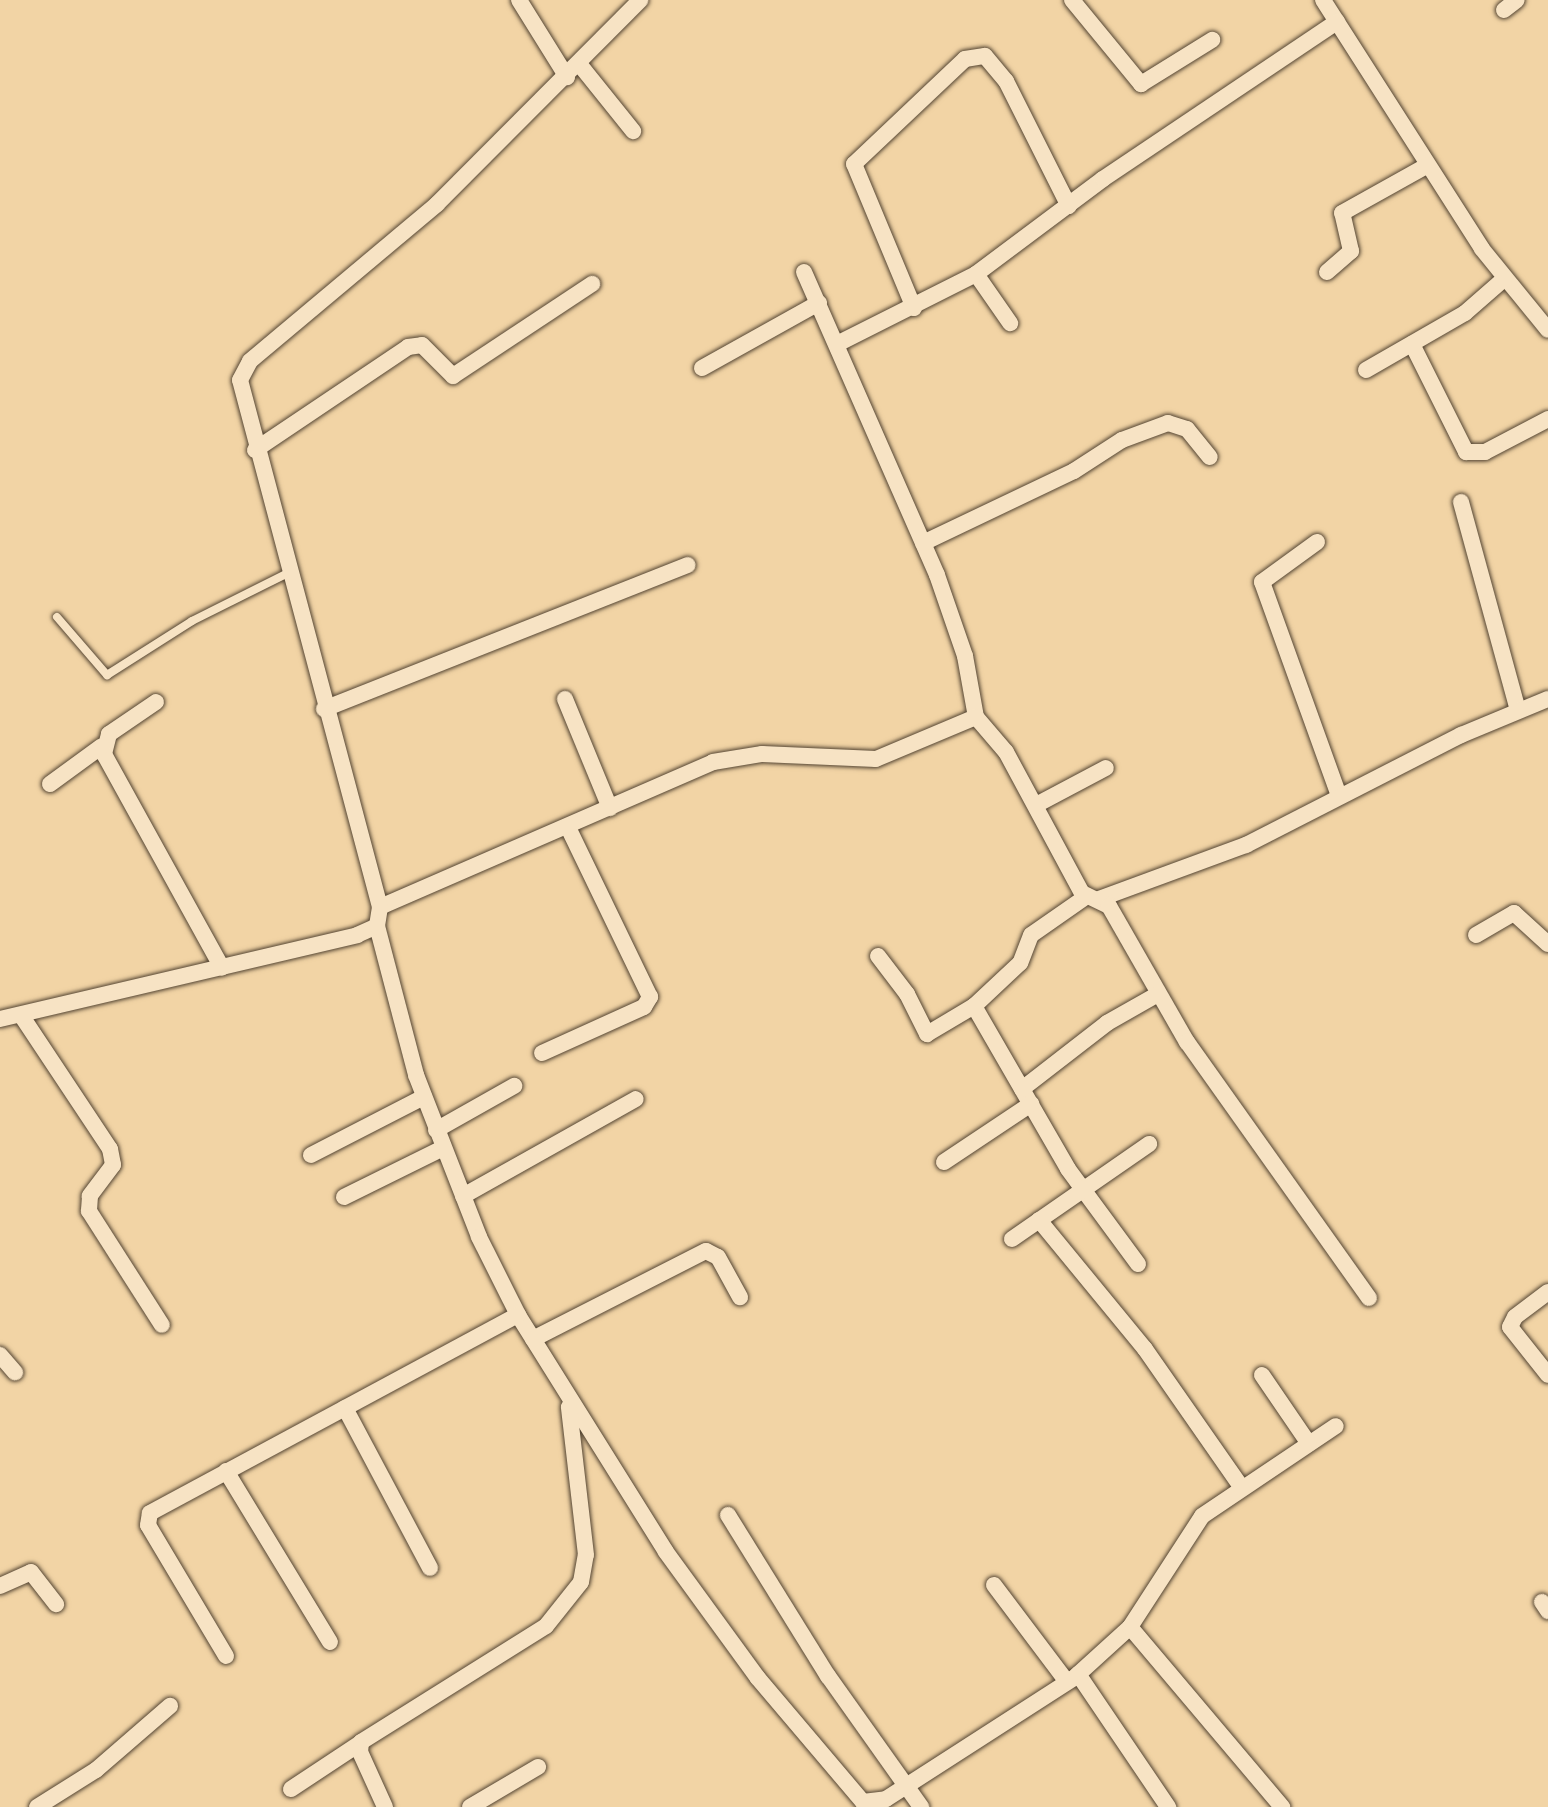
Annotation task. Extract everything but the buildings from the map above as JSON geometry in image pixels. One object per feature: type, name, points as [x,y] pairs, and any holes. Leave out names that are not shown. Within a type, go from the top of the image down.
[{"type":"street","points":[[519,0],[574,71],[633,131]]},
{"type":"street","points":[[640,0],[574,71],[388,247],[250,361],[240,393],[380,907],[377,926],[424,1097],[463,1196],[518,1315],[569,1402],[666,1552],[757,1677],[855,1796],[873,1804],[1073,1678],[1130,1627],[1202,1516],[1336,1426]]},
{"type":"street","points":[[1072,0],[1141,84],[1212,40]]},
{"type":"street","points":[[1323,0],[1504,279],[1548,330]]},
{"type":"street","points":[[837,344],[914,308],[976,274],[1069,206],[1337,22]]},
{"type":"street","points":[[914,308],[854,164],[965,59],[985,56],[1006,81],[1069,206]]},
{"type":"street","points":[[1327,272],[1351,251],[1342,213],[1428,165]]},
{"type":"street","points":[[804,272],[923,543],[965,656],[976,717],[1006,752],[1093,898],[1109,906],[1158,994],[1369,1298]]},
{"type":"street","points":[[976,274],[1010,323]]},
{"type":"street","points":[[1366,370],[1465,313],[1504,279]]},
{"type":"street","points":[[255,450],[408,347],[422,345],[453,376],[592,284]]},
{"type":"street","points":[[702,368],[819,303]]},
{"type":"street","points":[[1412,344],[1466,452],[1485,452],[1548,419]]},
{"type":"street","points":[[923,543],[1074,471],[1122,440],[1168,423],[1187,429],[1210,457]]},
{"type":"street","points":[[1461,502],[1518,710]]},
{"type":"street","points":[[1317,542],[1262,582],[1339,796]]},
{"type":"street","points":[[324,709],[688,565]]},
{"type":"street","points":[[565,699],[610,808]]},
{"type":"street","points":[[878,956],[907,994],[927,1034],[974,1006],[1020,963],[1031,935],[1093,898],[1246,845],[1339,796],[1518,710],[1548,699]]},
{"type":"street","points":[[50,784],[102,746],[109,734],[156,702]]},
{"type":"street","points":[[380,907],[727,758],[783,754],[876,759],[976,717]]},
{"type":"street","points":[[102,746],[222,968]]},
{"type":"street","points":[[1036,805],[1106,768]]},
{"type":"street","points":[[542,1053],[644,1007],[650,997],[568,827]]},
{"type":"street","points":[[1476,935],[1514,913],[1548,944]]},
{"type":"street","points":[[0,1019],[222,968],[377,926]]},
{"type":"street","points":[[1022,1089],[1107,1023],[1158,994]]},
{"type":"street","points":[[974,1006],[1082,1188],[1138,1264]]},
{"type":"street","points":[[21,1015],[110,1149],[113,1165],[90,1196],[89,1211],[162,1325]]},
{"type":"street","points":[[436,1130],[514,1086]]},
{"type":"street","points":[[311,1155],[424,1097]]},
{"type":"street","points":[[463,1196],[636,1099]]},
{"type":"street","points":[[944,1162],[1031,1104]]},
{"type":"street","points":[[1012,1239],[1149,1144]]},
{"type":"street","points":[[344,1197],[443,1148]]},
{"type":"street","points":[[1039,1220],[1145,1349],[1242,1488]]},
{"type":"street","points":[[533,1339],[706,1251],[718,1257],[740,1297]]},
{"type":"street","points":[[1548,1292],[1510,1327],[1548,1375]]},
{"type":"street","points":[[226,1656],[148,1525],[155,1508],[518,1315]]},
{"type":"street","points":[[0,1355],[15,1372]]},
{"type":"street","points":[[1262,1375],[1309,1444]]},
{"type":"street","points":[[291,1789],[534,1634],[573,1596],[586,1555],[569,1402]]},
{"type":"street","points":[[345,1408],[430,1568]]},
{"type":"street","points":[[226,1471],[330,1642]]},
{"type":"street","points":[[728,1515],[828,1676],[921,1807]]},
{"type":"street","points":[[0,1586],[31,1572],[56,1604]]},
{"type":"street","points":[[994,1585],[1073,1678],[1168,1807]]},
{"type":"street","points":[[1130,1627],[1282,1807]]},
{"type":"street","points":[[37,1807],[96,1770],[170,1706]]},
{"type":"street","points":[[359,1744],[385,1807]]},
{"type":"street","points":[[470,1807],[538,1767]]},
{"type":"lane","points":[[57,617],[107,675],[192,621],[288,573]]}]
